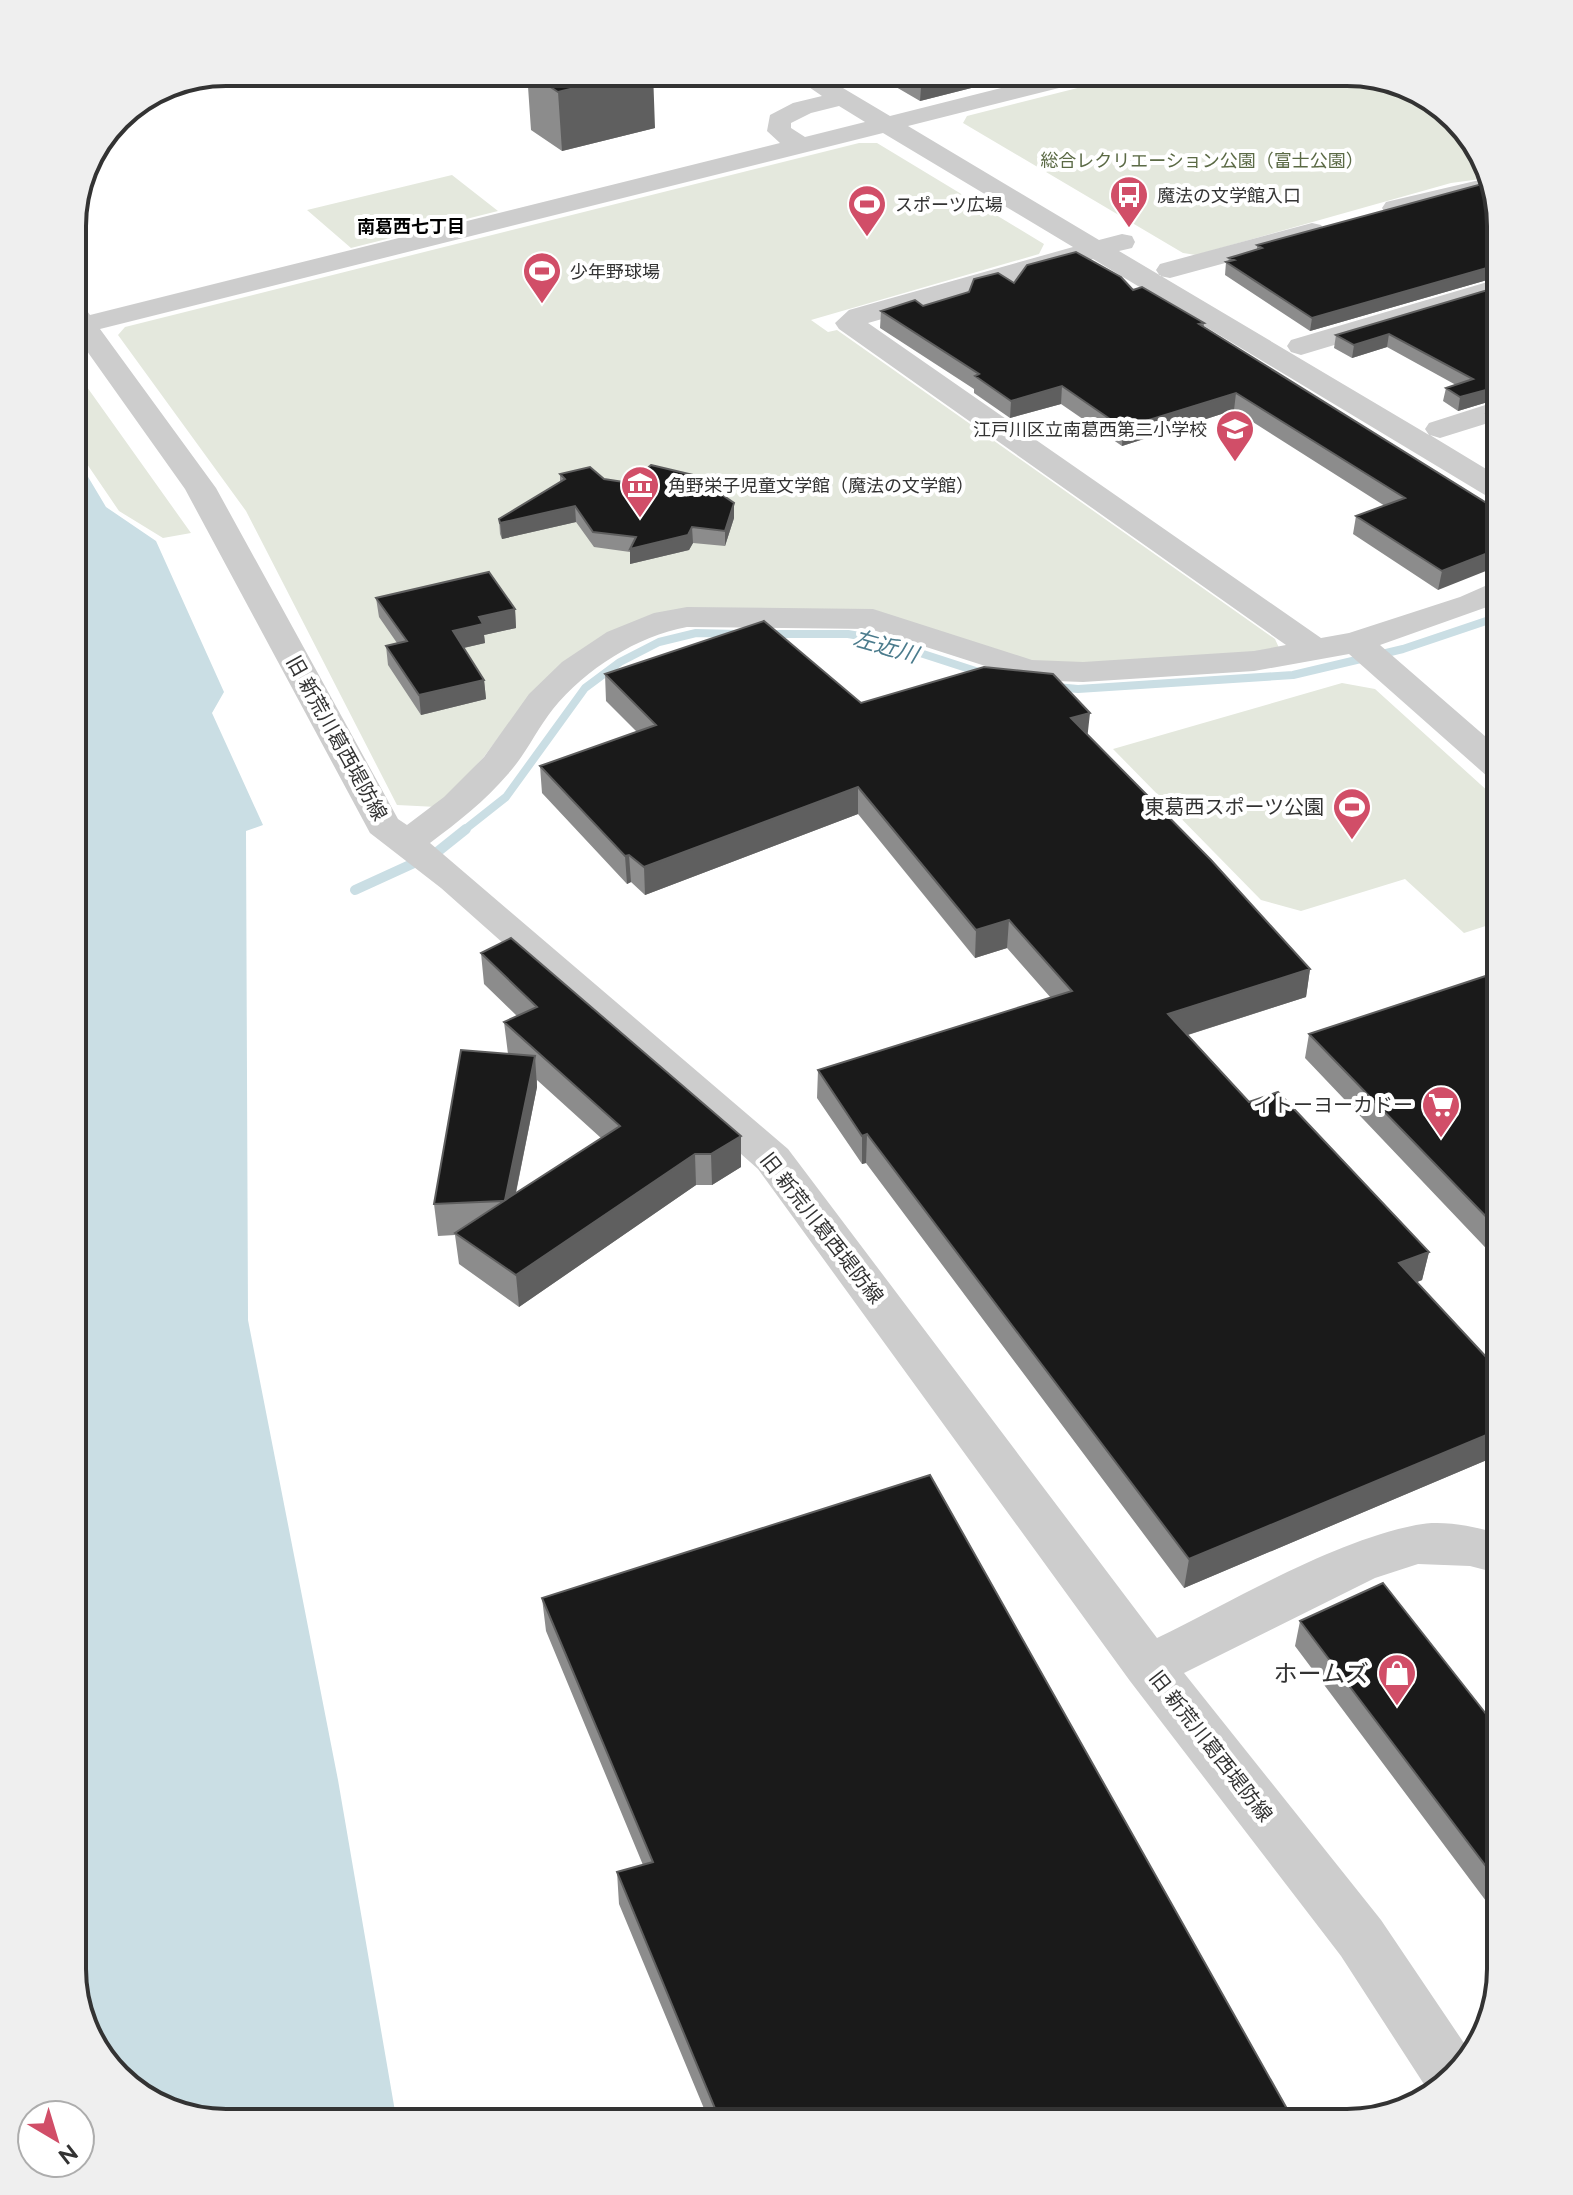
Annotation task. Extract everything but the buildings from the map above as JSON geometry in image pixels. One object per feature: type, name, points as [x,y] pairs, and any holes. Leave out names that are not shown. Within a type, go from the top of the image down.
[{"type":"street","points":[[802,146],[779,131],[779,120],[837,86]]},
{"type":"street","points":[[841,86],[1109,245],[1487,482]]},
{"type":"street","points":[[86,316],[900,122],[1015,86]]},
{"type":"street","points":[[1375,214],[1481,187]]},
{"type":"street","points":[[1170,270],[1331,226]]},
{"type":"street","points":[[1316,650],[849,323],[859,316],[1109,245],[1170,270],[1487,457]]},
{"type":"street","points":[[1301,346],[1487,290]]},
{"type":"street","name":"旧 新荒川葛西堤防線","points":[[86,329],[200,488],[383,825],[773,1159],[1148,1666],[1361,1938],[1446,2068]]},
{"type":"street","points":[[1440,429],[1487,414]]},
{"type":"street","points":[[407,843],[457,805],[497,765],[541,701],[574,669],[619,639],[654,623],[687,617],[873,619],[1029,670],[1083,672],[1254,661],[1316,650],[1356,642],[1487,596]]},
{"type":"street","points":[[1356,642],[1487,757]]},
{"type":"street","points":[[1148,1666],[1327,1577],[1418,1544],[1470,1546],[1487,1550]]},
{"type":"green space","name":"総合レクリエーション公園（富士公園）","points":[[1086,86],[1356,86],[1392,93],[1432,115],[1458,141],[1478,179],[1451,183],[1196,255],[1183,253],[963,123],[967,116]]},
{"type":"green space","points":[[859,143],[877,143],[1044,244],[1039,254],[811,320],[828,332],[837,330],[1275,639],[1280,650],[1083,664],[1027,660],[874,612],[687,611],[528,698],[483,758],[437,807],[397,805],[246,511],[118,335],[125,327]]},
{"type":"green space","points":[[452,175],[498,211],[351,248],[307,210]]},
{"type":"green space","points":[[86,386],[191,533],[163,538],[119,511],[86,463]]},
{"type":"green space","name":"東葛西スポーツ公園","points":[[1342,683],[1375,689],[1487,790],[1487,926],[1464,933],[1405,879],[1301,911],[1261,900],[1113,749]]},
{"type":"shaded area","points":[[86,473],[106,507],[156,541],[224,692],[212,713],[263,825],[246,831],[248,1320],[338,1780],[395,2109],[217,2109],[190,2104],[156,2090],[127,2068],[105,2039],[91,2005],[86,1969]]},
{"type":"waterway","name":"左近川","points":[[1056,687],[1078,689],[1293,675],[1403,649],[1487,621]]},
{"type":"waterway","name":"左近川","points":[[463,831],[506,797],[585,688],[620,662],[659,642],[696,633],[739,634]]},
{"type":"waterway","name":"左近川","points":[[767,634],[848,634],[877,639],[985,674]]},
{"type":"waterway","name":"左近川","points":[[355,890],[436,853],[466,829]]},
{"type":"place","name":"魔法の文学館入口","points":[[1129,229]]},
{"type":"place","name":"スポーツ広場","points":[[867,238]]},
{"type":"place","name":"少年野球場","points":[[542,305]]},
{"type":"place","name":"江戸川区立南葛西第二小学校","points":[[1235,463]]},
{"type":"place","name":"角野栄子児童文学館（魔法の文学館）","points":[[640,519]]},
{"type":"place","name":"東葛西スポーツ公園","points":[[1352,841]]},
{"type":"place","name":"イトーヨーカドー","points":[[1441,1139]]},
{"type":"place","name":"ホームズ","points":[[1397,1707]]},
{"type":"district","name":"南葛西七丁目","points":[[411,226]]}]
